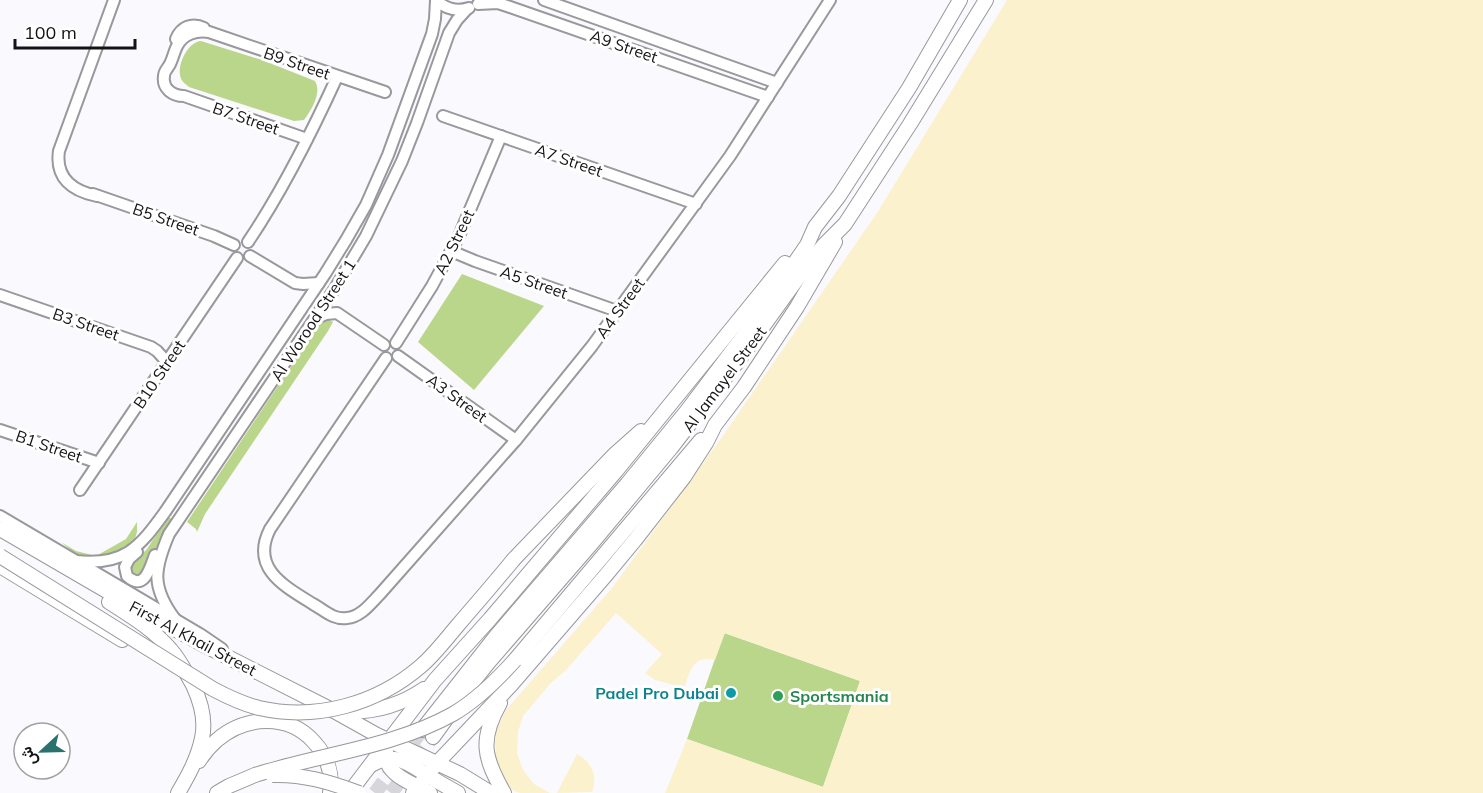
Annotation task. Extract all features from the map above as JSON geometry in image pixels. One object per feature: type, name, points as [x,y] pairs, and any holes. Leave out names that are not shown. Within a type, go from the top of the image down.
[{"type":"main road","name":"Al Jamayel Street","points":[[960,0],[914,79],[838,196],[815,226],[807,245],[774,294],[686,412],[496,636],[428,734],[457,704],[488,663],[671,448],[803,271],[845,224],[986,0]]},
{"type":"main road","points":[[390,741],[385,759],[389,767],[420,791],[427,775],[437,763],[511,685],[635,540],[689,469],[715,426],[797,307],[845,224]]},
{"type":"main road","points":[[350,793],[435,680],[595,496],[815,226]]},
{"type":"main road","points":[[0,556],[213,689],[236,700],[260,708],[291,712],[315,712],[351,705],[384,692],[423,665],[514,559],[624,445],[657,420]]},
{"type":"main road","points":[[217,793],[273,769],[413,732],[452,714],[469,703],[486,690],[515,660],[691,450],[715,426]]},
{"type":"main road","name":"First Al Khail Street","points":[[0,529],[136,608],[236,662],[460,774],[491,793]]},
{"type":"main road","points":[[0,566],[191,681]]},
{"type":"main road","points":[[80,576],[93,591],[162,640],[177,658],[191,681],[202,708],[203,737],[190,772],[178,793]]},
{"type":"main road","points":[[334,711],[382,709],[410,698],[435,680]]},
{"type":"main road","points":[[504,793],[488,762],[486,742],[491,720],[511,685]]},
{"type":"main road","points":[[190,772],[217,740],[234,729],[252,722],[272,720],[291,725],[308,735],[322,750],[329,766],[330,793]]},
{"type":"main road","points":[[369,767],[385,759],[404,760],[458,793]]},
{"type":"main road","points":[[255,775],[295,775],[315,778],[359,793]]},
{"type":"street","name":"B5 Street","points":[[114,0],[62,144],[58,159],[62,175],[80,191],[214,236],[234,245]]},
{"type":"street","name":"Al Worood Street 1","points":[[76,561],[98,562],[129,553],[159,520],[319,283],[356,223],[388,155],[432,34],[436,0],[450,9],[467,9]]},
{"type":"street","name":"A9 Street","points":[[544,0],[777,83]]},
{"type":"street","name":"A4 Street","points":[[386,358],[258,546],[258,561],[269,578],[283,584],[335,623],[343,625],[358,621],[371,610],[380,594],[516,440],[573,371],[730,156],[830,0]]},
{"type":"street","name":"A9 Street","points":[[480,2],[504,5],[768,97]]},
{"type":"street","name":"Al Worood Street 1","points":[[175,619],[162,598],[157,574],[158,562],[169,534],[316,318],[366,236],[389,191],[417,123],[449,33],[467,9],[480,2]]},
{"type":"street","name":"B9 Street","points":[[184,96],[173,94],[165,86],[164,75],[180,41],[191,33],[200,31],[209,32],[385,92]]},
{"type":"street","points":[[248,242],[279,192],[337,77]]},
{"type":"street","name":"B7 Street","points":[[184,96],[307,139]]},
{"type":"street","name":"A7 Street","points":[[443,116],[696,204]]},
{"type":"street","name":"A2 Street","points":[[396,343],[451,251],[501,136]]},
{"type":"street","points":[[240,241],[248,242],[252,248],[250,256],[244,260],[237,258],[233,252],[234,245],[240,241]]},
{"type":"street","name":"A5 Street","points":[[451,251],[617,312]]},
{"type":"street","points":[[250,256],[295,283],[319,283]]},
{"type":"street","name":"B10 Street","points":[[81,490],[237,258]]},
{"type":"street","points":[[295,283],[302,297],[303,306]]},
{"type":"street","points":[[334,290],[337,314]]},
{"type":"street","name":"B3 Street","points":[[0,295],[151,347],[167,362]]},
{"type":"street","points":[[316,318],[326,314],[337,314],[384,345]]},
{"type":"street","points":[[390,342],[396,343],[400,349],[398,356],[392,360],[386,358],[382,352],[384,345],[390,342]]},
{"type":"street","name":"A3 Street","points":[[398,356],[516,440]]},
{"type":"street","name":"B1 Street","points":[[0,430],[99,463]]},
{"type":"street","points":[[0,516],[213,642],[236,662]]},
{"type":"street","points":[[159,520],[150,537],[124,567],[130,579],[139,581],[147,575],[156,553],[169,534]]},
{"type":"green space","points":[[201,41],[262,60],[315,81],[317,96],[304,120],[294,121],[189,87],[181,79],[181,65],[188,49]]},
{"type":"green space","points":[[462,274],[544,306],[474,390],[418,342]]},
{"type":"green space","points":[[325,318],[333,322],[328,331],[205,514],[197,532],[187,522],[308,341],[307,338],[317,323]]},
{"type":"green space","points":[[168,517],[174,520],[161,540],[145,575],[133,579],[129,567],[147,549]]},
{"type":"green space","points":[[137,522],[134,542],[106,557],[79,557],[61,542],[76,551],[96,556],[126,539]]},
{"type":"green space","name":"Sportsmania","points":[[724,633],[860,681],[823,787],[687,739]]},
{"type":"sand","points":[[1007,0],[1483,0],[1483,793],[665,793],[687,739],[823,787],[860,681],[725,633],[715,660],[707,659],[697,662],[684,688],[655,680],[645,673],[662,654],[616,613],[523,716],[518,732],[517,753],[523,770],[534,784],[550,793],[515,791],[502,777],[492,754],[496,752],[496,735],[506,710],[612,588],[722,437],[877,213]]},
{"type":"sand","points":[[577,754],[587,761],[594,775],[592,792],[557,793]]},
{"type":"tunnel","points":[[375,793],[422,730]]},
{"type":"tunnel","points":[[391,793],[433,737]]},
{"type":"place","name":"Padel Pro Dubai","points":[[731,693]]},
{"type":"place","name":"Sportsmania","points":[[778,696]]}]
